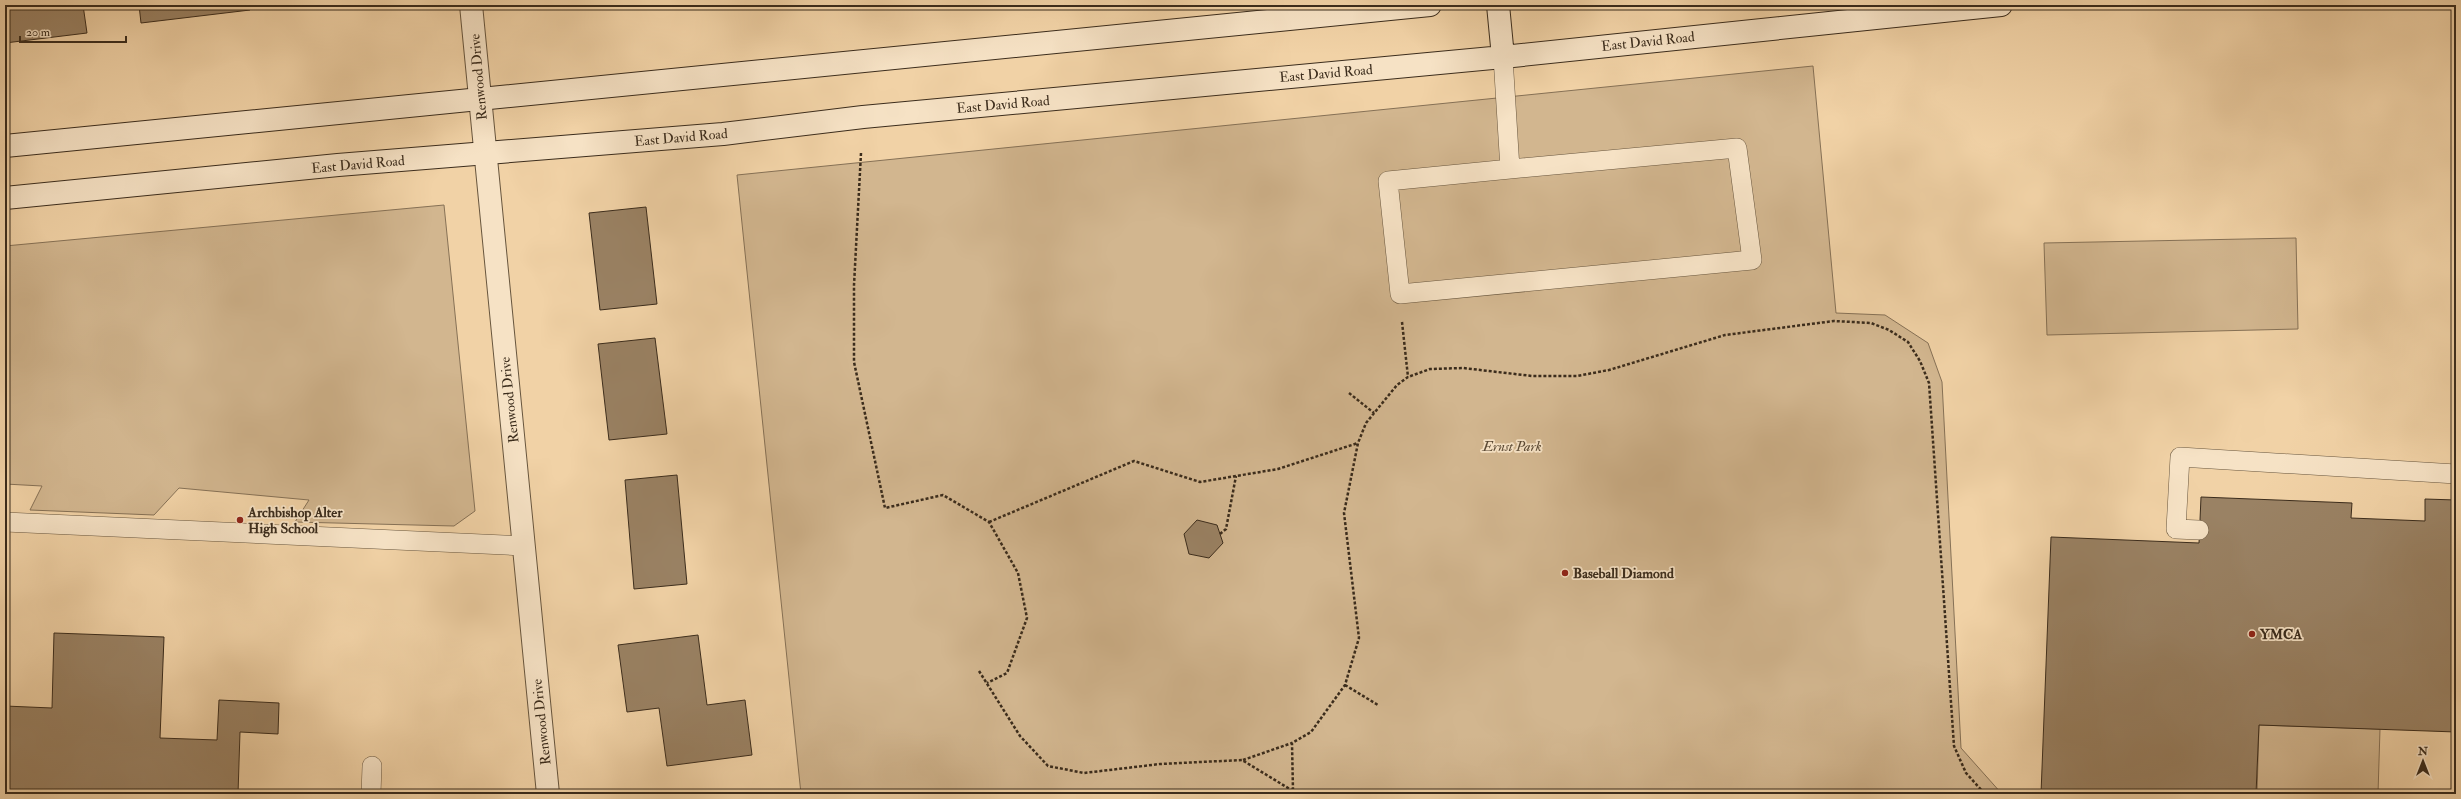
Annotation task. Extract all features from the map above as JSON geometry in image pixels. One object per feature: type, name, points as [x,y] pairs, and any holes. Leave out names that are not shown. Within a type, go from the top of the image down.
[{"type":"street","name":"Renwood Drive","points":[[471,5],[548,794]]},
{"type":"street","points":[[5,146],[1430,5]]},
{"type":"street","points":[[1498,5],[1503,57]]},
{"type":"street","name":"East David Road","points":[[5,198],[338,165],[723,134],[863,117],[1503,57],[2001,5]]},
{"type":"lane","points":[[1503,57],[1510,169]]},
{"type":"lane","points":[[1737,148],[1752,260],[1400,294],[1388,181],[1510,169],[1737,148]]},
{"type":"lane","points":[[2199,530],[2176,529],[2180,457],[2456,474]]},
{"type":"lane","points":[[5,522],[524,546]]},
{"type":"lane","points":[[371,794],[372,766]]},
{"type":"path","points":[[861,153],[854,285],[854,362],[885,508],[943,495],[989,522],[1018,573],[1027,618],[1007,673],[987,683]]},
{"type":"path","points":[[1400,294],[1408,377]]},
{"type":"path","points":[[979,671],[1020,736],[1048,766],[1084,773],[1160,764],[1242,760],[1292,743],[1311,732],[1345,685],[1360,638],[1344,514],[1358,442],[1366,423],[1397,385],[1408,377],[1430,369],[1463,368],[1532,376],[1577,376],[1609,370],[1726,335],[1834,321],[1871,323],[1890,330],[1908,342],[1920,361],[1929,383],[1954,746],[1966,773],[1985,794]]},
{"type":"path","points":[[1349,393],[1374,413]]},
{"type":"path","points":[[989,522],[1134,461],[1200,482],[1278,469],[1358,442]]},
{"type":"path","points":[[1220,534],[1226,529],[1236,476]]},
{"type":"path","points":[[1345,685],[1378,705]]},
{"type":"path","points":[[1292,743],[1293,791]]},
{"type":"path","points":[[1242,760],[1296,794]]},
{"type":"green space","name":"Ernst Park","points":[[1813,66],[1836,313],[1885,315],[1928,343],[1942,382],[1961,748],[2002,794],[801,794],[737,175]]},
{"type":"green space","points":[[444,205],[475,511],[454,526],[295,522],[309,500],[179,488],[154,515],[30,510],[42,486],[5,484],[5,246]]},
{"type":"green space","points":[[2296,238],[2298,329],[2047,335],[2044,243]]},
{"type":"green space","points":[[2259,725],[2380,729],[2378,794],[2257,794]]},
{"type":"building","points":[[5,5],[83,5],[87,33],[5,43]]},
{"type":"building","points":[[139,5],[249,5],[250,10],[141,23]]},
{"type":"building","points":[[646,207],[657,304],[600,310],[589,213]]},
{"type":"building","points":[[655,338],[667,434],[609,440],[598,344]]},
{"type":"building","points":[[677,475],[687,584],[634,589],[625,480]]},
{"type":"building","name":"YMCA","points":[[2201,497],[2352,503],[2351,518],[2425,521],[2425,499],[2456,500],[2456,732],[2259,725],[2256,794],[2041,794],[2051,537],[2199,543]]},
{"type":"building","points":[[1197,520],[1217,525],[1223,543],[1209,558],[1189,554],[1184,534]]},
{"type":"building","points":[[54,633],[164,637],[160,738],[217,740],[219,700],[279,703],[278,734],[240,732],[238,794],[5,794],[5,706],[52,708]]},
{"type":"building","points":[[698,635],[707,705],[745,700],[752,755],[667,766],[659,708],[627,712],[618,645]]},
{"type":"place","name":"Archbishop Alter High School","points":[[240,520]]},
{"type":"place","name":"Baseball Diamond","points":[[1565,573]]},
{"type":"place","name":"YMCA","points":[[2252,634]]}]
